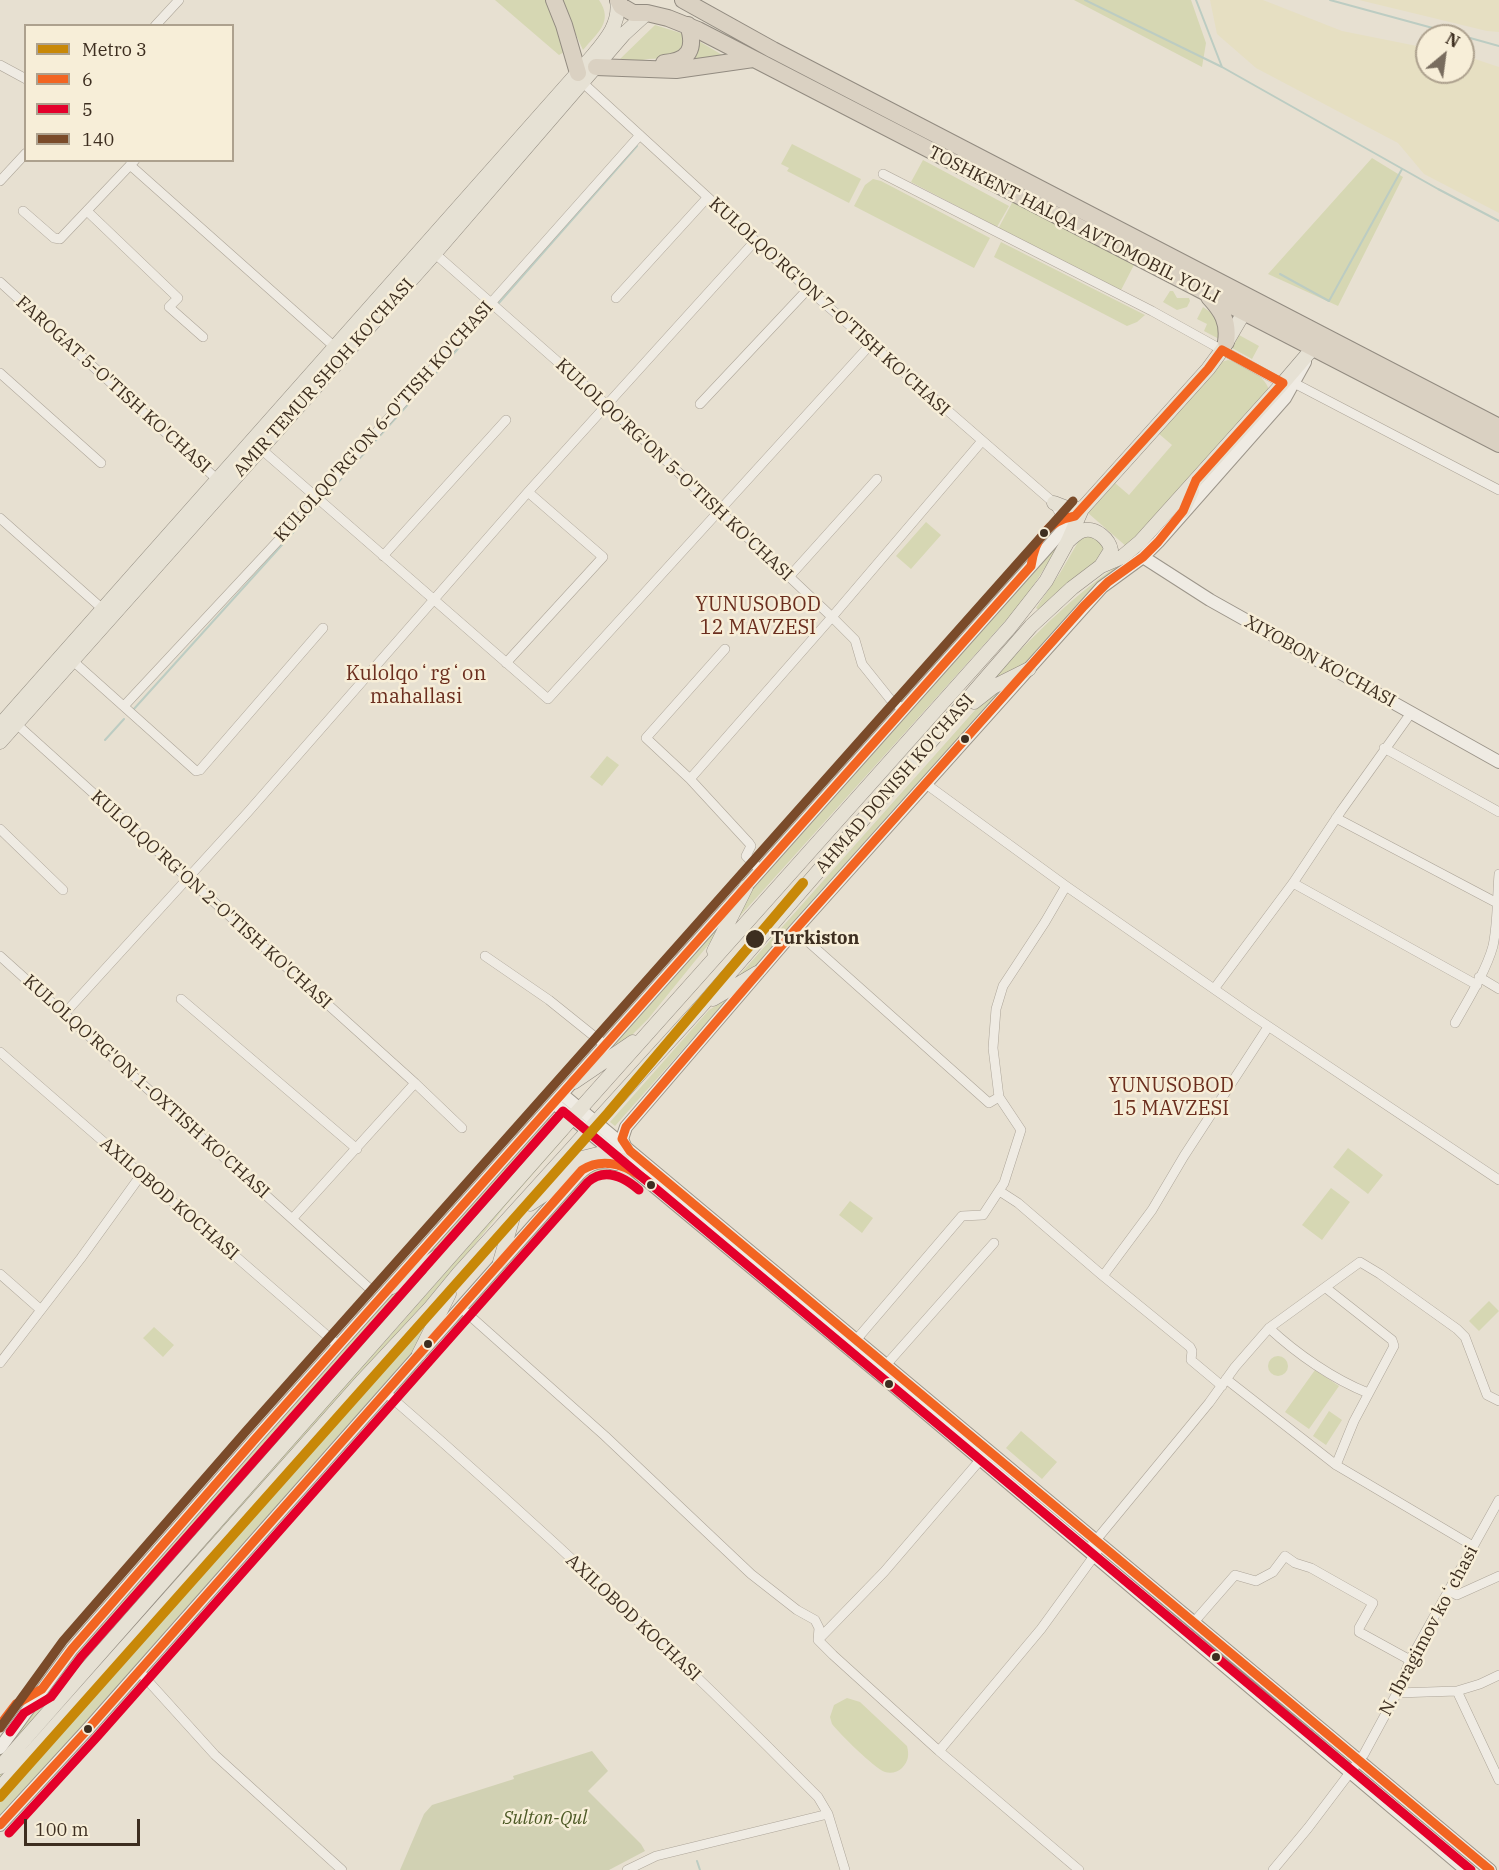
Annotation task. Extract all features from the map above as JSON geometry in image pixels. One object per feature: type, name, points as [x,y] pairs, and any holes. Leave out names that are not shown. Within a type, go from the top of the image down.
[{"type":"highway","points":[[554,0],[580,78]]},
{"type":"highway","name":"TOSHKENT HALQA AVTOMOBIL YO'LI","points":[[617,0],[633,13],[647,13],[688,25],[1204,292],[1248,305]]},
{"type":"highway","points":[[647,13],[653,10],[661,0]]},
{"type":"highway","name":"TOSHKENT HALQA AVTOMOBIL YO'LI","points":[[693,2],[720,21],[1317,341],[1499,444]]},
{"type":"highway","points":[[640,69],[645,63],[671,62],[686,57],[692,44],[688,25]]},
{"type":"highway","points":[[596,67],[676,70],[753,59]]},
{"type":"highway","points":[[1204,292],[1224,316],[1227,328],[1224,346]]},
{"type":"highway","name":"TOSHKENT HALQA AVTOMOBIL YO'LI","points":[[1317,341],[1499,427]]},
{"type":"main road","name":"AMIR TEMUR SHOH KO'CHASI","points":[[0,742],[8,722],[108,613],[580,78],[614,27],[618,14],[617,0]]},
{"type":"main road","name":"AMIR TEMUR SHOH KO'CHASI","points":[[580,78],[596,67],[624,34],[647,13]]},
{"type":"main road","name":"AHMAD DONISH KO'CHASI","points":[[0,1767],[650,1030],[1010,627],[1039,591],[1082,509],[1208,369],[1248,305]]},
{"type":"main road","name":"AHMAD DONISH KO'CHASI","points":[[0,1788],[459,1273],[703,1004],[1031,626],[1072,588],[1101,566],[1131,551],[1196,480],[1289,385],[1317,341]]},
{"type":"main road","name":"AMIR TEMUR SHOH KO'CHASI","points":[[222,484],[261,449],[340,351]]},
{"type":"main road","points":[[1183,511],[1196,480]]},
{"type":"main road","points":[[1054,503],[1067,508],[1082,509]]},
{"type":"main road","name":"AHMAD DONISH KO'CHASI","points":[[1069,533],[1093,530],[1110,544],[1111,550],[1101,566]]},
{"type":"main road","name":"AMIR TEMUR SHOH KO'CHASI","points":[[8,722],[78,665],[108,613]]},
{"type":"main road","points":[[951,720],[993,687],[1029,669]]},
{"type":"main road","points":[[707,966],[746,886]]},
{"type":"main road","points":[[703,1004],[757,973]]},
{"type":"main road","points":[[573,1082],[650,1030]]},
{"type":"main road","points":[[500,1262],[513,1214],[545,1194],[573,1163],[598,1154],[626,1155]]},
{"type":"main road","points":[[392,1287],[468,1236]]},
{"type":"main road","points":[[419,1353],[459,1273]]},
{"type":"street","points":[[157,24],[179,0]]},
{"type":"street","points":[[0,65],[24,78]]},
{"type":"street","name":"KULOLQO'RG'ON 7-O'TISH KO'CHASI","points":[[580,78],[707,198],[870,345],[1054,503],[1069,533]]},
{"type":"street","name":"KULOLQO'RG'ON 6-O'TISH KO'CHASI","points":[[124,706],[317,499],[640,135]]},
{"type":"street","points":[[0,181],[24,155]]},
{"type":"street","points":[[23,211],[57,239],[66,233],[133,163],[340,351]]},
{"type":"street","points":[[883,174],[1224,346],[1289,385],[1499,490]]},
{"type":"street","points":[[616,298],[707,198]]},
{"type":"street","points":[[87,211],[178,298],[169,307],[203,337]]},
{"type":"street","points":[[65,1013],[248,812],[528,492],[755,241]]},
{"type":"street","name":"KULOLQO'RG'ON 5-O'TISH KO'CHASI","points":[[430,249],[608,406],[832,617],[855,640],[862,664],[890,699],[903,709]]},
{"type":"street","name":"FAROGAT 5-O'TISH KO'CHASI","points":[[0,282],[222,484]]},
{"type":"street","points":[[700,404],[808,289]]},
{"type":"street","points":[[261,449],[548,699],[870,345]]},
{"type":"street","points":[[0,373],[101,463]]},
{"type":"street","name":"AHMAD DONISH KO'CHASI","points":[[626,1155],[622,1139],[626,1127],[757,973],[1102,587],[1143,557],[1285,398],[1289,385]]},
{"type":"street","points":[[383,556],[506,420]]},
{"type":"street","points":[[690,778],[832,617],[982,441]]},
{"type":"street","points":[[789,577],[878,479]]},
{"type":"street","points":[[506,663],[603,557],[528,492]]},
{"type":"street","points":[[0,518],[108,613]]},
{"type":"street","name":"AHMAD DONISH KO'CHASI","points":[[0,1748],[72,1649],[903,709],[1069,533]]},
{"type":"street","name":"XIYOBON KO'CHASI","points":[[1143,557],[1210,600],[1499,762]]},
{"type":"street","points":[[78,665],[196,771],[323,628]]},
{"type":"street","points":[[725,649],[646,738],[690,778],[749,843],[751,846],[746,855],[760,870]]},
{"type":"street","points":[[1214,989],[1293,883],[1384,748],[1411,713]]},
{"type":"street","name":"KULOLQO'RG'ON 2-O'TISH KO'CHASI","points":[[8,722],[187,878],[416,1083],[462,1128]]},
{"type":"street","points":[[1384,748],[1499,812]]},
{"type":"street","points":[[926,784],[1066,886],[1214,989],[1499,1180]]},
{"type":"street","points":[[1336,818],[1499,904]]},
{"type":"street","points":[[0,829],[63,890]]},
{"type":"street","points":[[1455,1023],[1478,981],[1492,947],[1499,904],[1499,874]]},
{"type":"street","points":[[1293,883],[1478,981],[1499,989]]},
{"type":"street","points":[[856,1340],[962,1216],[984,1215],[1000,1192],[1021,1130],[999,1097],[993,1048],[994,1019],[1003,986],[1066,886]]},
{"type":"street","points":[[795,930],[989,1103],[999,1097]]},
{"type":"street","name":"KULOLQO'RG'ON 1-OXTISH KO'CHASI","points":[[0,956],[369,1288]]},
{"type":"street","points":[[484,956],[549,1000],[605,1045]]},
{"type":"street","points":[[181,999],[357,1149]]},
{"type":"street","points":[[1102,1276],[1152,1210],[1184,1156],[1269,1027]]},
{"type":"street","name":"AXILOBOD KOCHASI","points":[[0,1052],[339,1346]]},
{"type":"street","points":[[293,1218],[416,1083]]},
{"type":"street","points":[[558,1099],[886,1365],[1466,1870]]},
{"type":"street","points":[[626,1155],[638,1173],[981,1459],[1194,1622],[1490,1870]]},
{"type":"street","points":[[0,1825],[582,1170],[593,1163],[602,1161],[638,1173]]},
{"type":"street","points":[[0,1363],[141,1175]]},
{"type":"street","points":[[1000,1192],[1018,1203],[1102,1276],[1190,1347],[1191,1360],[1336,1465],[1473,1546]]},
{"type":"street","points":[[886,1365],[994,1243]]},
{"type":"street","points":[[939,1751],[1041,1629],[1095,1547],[1269,1328],[1358,1263],[1364,1263],[1458,1329],[1465,1337],[1487,1395],[1499,1401]]},
{"type":"street","points":[[0,1274],[41,1310]]},
{"type":"street","points":[[1326,1288],[1393,1343],[1394,1349],[1368,1393],[1336,1465]]},
{"type":"street","points":[[460,1307],[612,1442],[751,1574],[797,1610],[815,1620],[819,1628],[818,1640]]},
{"type":"street","points":[[1269,1328],[1302,1354],[1368,1393]]},
{"type":"street","name":"AXILOBOD KOCHASI","points":[[385,1392],[515,1508],[707,1687],[818,1797],[828,1814],[845,1870]]},
{"type":"street","points":[[818,1640],[884,1572],[981,1459]]},
{"type":"street","name":"N. Ibragimov koʻchasi","points":[[1273,1870],[1359,1761],[1397,1693],[1410,1660],[1499,1500]]},
{"type":"street","points":[[1194,1622],[1234,1575],[1256,1581],[1273,1572],[1285,1556],[1373,1603],[1359,1632],[1410,1660]]},
{"type":"street","points":[[1449,1591],[1457,1595],[1499,1576]]},
{"type":"street","points":[[818,1640],[939,1751],[1079,1870]]},
{"type":"street","points":[[139,1671],[215,1755],[342,1870]]},
{"type":"street","points":[[1397,1693],[1457,1691],[1499,1675]]},
{"type":"street","points":[[1457,1691],[1497,1773]]},
{"type":"street","points":[[627,1870],[656,1856],[828,1814]]},
{"type":"shaded area","points":[[1210,0],[1263,0],[1342,31],[1415,46],[1415,84],[1475,84],[1475,59],[1499,67],[1499,213],[1424,174],[1398,143],[1256,68],[1217,34]]},
{"type":"shaded area","points":[[1359,0],[1499,0],[1499,32],[1475,28],[1475,24],[1458,24]]},
{"type":"green space","points":[[495,0],[545,0],[568,50],[559,55]]},
{"type":"green space","points":[[560,0],[599,0],[603,8],[605,15],[602,27],[583,50]]},
{"type":"green space","points":[[1074,0],[1191,0],[1206,43],[1202,67]]},
{"type":"green space","points":[[655,25],[684,34],[684,48],[672,58],[648,59],[621,64],[620,59]]},
{"type":"green space","points":[[697,40],[724,56],[691,64]]},
{"type":"green space","points":[[792,144],[861,179],[849,203],[787,171],[789,168],[781,164]]},
{"type":"green space","points":[[1372,158],[1403,177],[1338,306],[1268,274]]},
{"type":"green space","points":[[923,160],[1009,206],[997,227],[911,182]]},
{"type":"green space","points":[[873,179],[881,181],[990,238],[974,268],[854,206],[865,185]]},
{"type":"green space","points":[[1013,201],[1135,263],[1120,292],[998,229]]},
{"type":"green space","points":[[1001,242],[1145,315],[1137,322],[1127,326],[994,257]]},
{"type":"green space","points":[[1170,291],[1173,291],[1177,298],[1189,298],[1187,307],[1177,310],[1163,302]]},
{"type":"green space","points":[[1203,307],[1219,318],[1221,340],[1204,331],[1207,324],[1197,319]]},
{"type":"green space","points":[[1239,335],[1259,346],[1252,359],[1232,348]]},
{"type":"green space","points":[[1228,360],[1258,375],[1269,390],[1127,547],[1088,513],[1115,483],[1129,495],[1172,445],[1158,433],[1221,362]]},
{"type":"green space","points":[[926,522],[941,535],[911,569],[896,556]]},
{"type":"green space","points":[[1091,535],[1105,545],[1106,554],[1072,580],[1039,610],[1036,608],[1081,537]]},
{"type":"green space","points":[[1059,540],[1060,544],[1024,600],[731,926],[750,888]]},
{"type":"green space","points":[[1130,557],[1131,560],[1027,663],[993,684],[992,680],[1057,614],[1091,585]]},
{"type":"green space","points":[[1009,684],[756,967],[734,981],[992,691]]},
{"type":"green space","points":[[607,756],[619,765],[602,786],[590,777]]},
{"type":"green space","points":[[731,908],[717,934],[648,1019],[619,1048],[597,1061]]},
{"type":"green space","points":[[724,1001],[615,1126],[610,1122],[709,1010]]},
{"type":"green space","points":[[548,1116],[557,1124],[447,1242],[417,1263]]},
{"type":"green space","points":[[567,1133],[452,1273],[0,1779],[0,1774],[404,1320]]},
{"type":"green space","points":[[1348,1148],[1383,1175],[1368,1194],[1333,1167]]},
{"type":"green space","points":[[606,1168],[538,1245],[484,1301],[484,1305],[476,1313],[469,1307],[589,1169]]},
{"type":"green space","points":[[1331,1188],[1350,1202],[1322,1240],[1302,1225]]},
{"type":"green space","points":[[850,1201],[873,1218],[862,1233],[839,1215]]},
{"type":"green space","points":[[428,1271],[0,1761],[0,1755],[86,1637],[389,1297],[416,1276]]},
{"type":"green space","points":[[1489,1301],[1499,1311],[1479,1331],[1469,1321]]},
{"type":"green space","points":[[434,1312],[409,1359],[0,1819],[0,1800]]},
{"type":"green space","points":[[463,1313],[471,1319],[451,1342],[448,1339],[450,1328]]},
{"type":"green space","points":[[154,1327],[174,1345],[163,1357],[143,1338]]},
{"type":"green space","points":[[1278,1356],[1285,1359],[1288,1366],[1285,1373],[1278,1376],[1271,1373],[1268,1366],[1271,1359]]},
{"type":"green space","points":[[416,1366],[428,1366],[403,1395],[398,1386]]},
{"type":"green space","points":[[1315,1370],[1339,1386],[1309,1429],[1285,1412]]},
{"type":"green space","points":[[1329,1411],[1342,1420],[1326,1445],[1313,1436]]},
{"type":"green space","points":[[1021,1431],[1057,1462],[1042,1479],[1006,1448]]},
{"type":"green space","points":[[847,1698],[860,1702],[907,1746],[907,1760],[900,1769],[890,1773],[880,1769],[857,1750],[832,1724],[830,1717],[834,1705]]},
{"type":"green space","name":"Sulton-Qul","points":[[592,1751],[608,1771],[588,1791],[641,1844],[645,1851],[609,1870],[400,1870],[424,1814],[432,1805]]},
{"type":"waterway","points":[[1085,0],[1222,67]]},
{"type":"waterway","points":[[1196,0],[1222,67],[1499,221]]},
{"type":"waterway","points":[[1330,0],[1418,24]]},
{"type":"waterway","points":[[1475,39],[1499,46]]},
{"type":"waterway","points":[[498,304],[637,146]]},
{"type":"waterway","points":[[1280,274],[1329,301],[1402,169]]},
{"type":"waterway","points":[[324,498],[491,312]]},
{"type":"waterway","points":[[133,710],[318,505]]},
{"type":"waterway","points":[[105,740],[124,719]]},
{"type":"waterway","points":[[697,1861],[700,1870]]},
{"type":"metro line","name":"3","points":[[0,1797],[608,1113],[803,883]]},
{"type":"transit line","name":"6","points":[[0,1725],[16,1704],[42,1689],[72,1649],[256,1438],[1031,566],[1039,540],[1044,533],[1057,522],[1075,516],[1208,369],[1222,350],[1283,383],[1196,480],[1183,511],[1158,542],[1143,557],[1108,582],[1084,606],[795,930],[626,1127],[622,1139],[630,1151],[1490,1870]]},
{"type":"transit line","name":"140","points":[[0,1728],[63,1641],[247,1430],[1073,501]]},
{"type":"transit line","name":"5","points":[[10,1732],[24,1713],[51,1697],[81,1657],[563,1111],[1471,1870]]},
{"type":"transit line","name":"6","points":[[0,1825],[88,1729],[582,1170],[600,1163],[609,1163],[626,1168],[650,1183]]},
{"type":"transit line","name":"5","points":[[9,1833],[97,1737],[588,1182],[601,1175],[608,1175],[621,1178],[639,1190]]},
{"type":"place","name":"Turkiston","points":[[755,939]]},
{"type":"district","name":"YUNUSOBOD 12 MAVZESI","points":[[758,616]]},
{"type":"district","name":"Kulolqoʻrgʻon mahallasi","points":[[416,686]]},
{"type":"district","name":"YUNUSOBOD 15 MAVZESI","points":[[1171,1098]]}]
